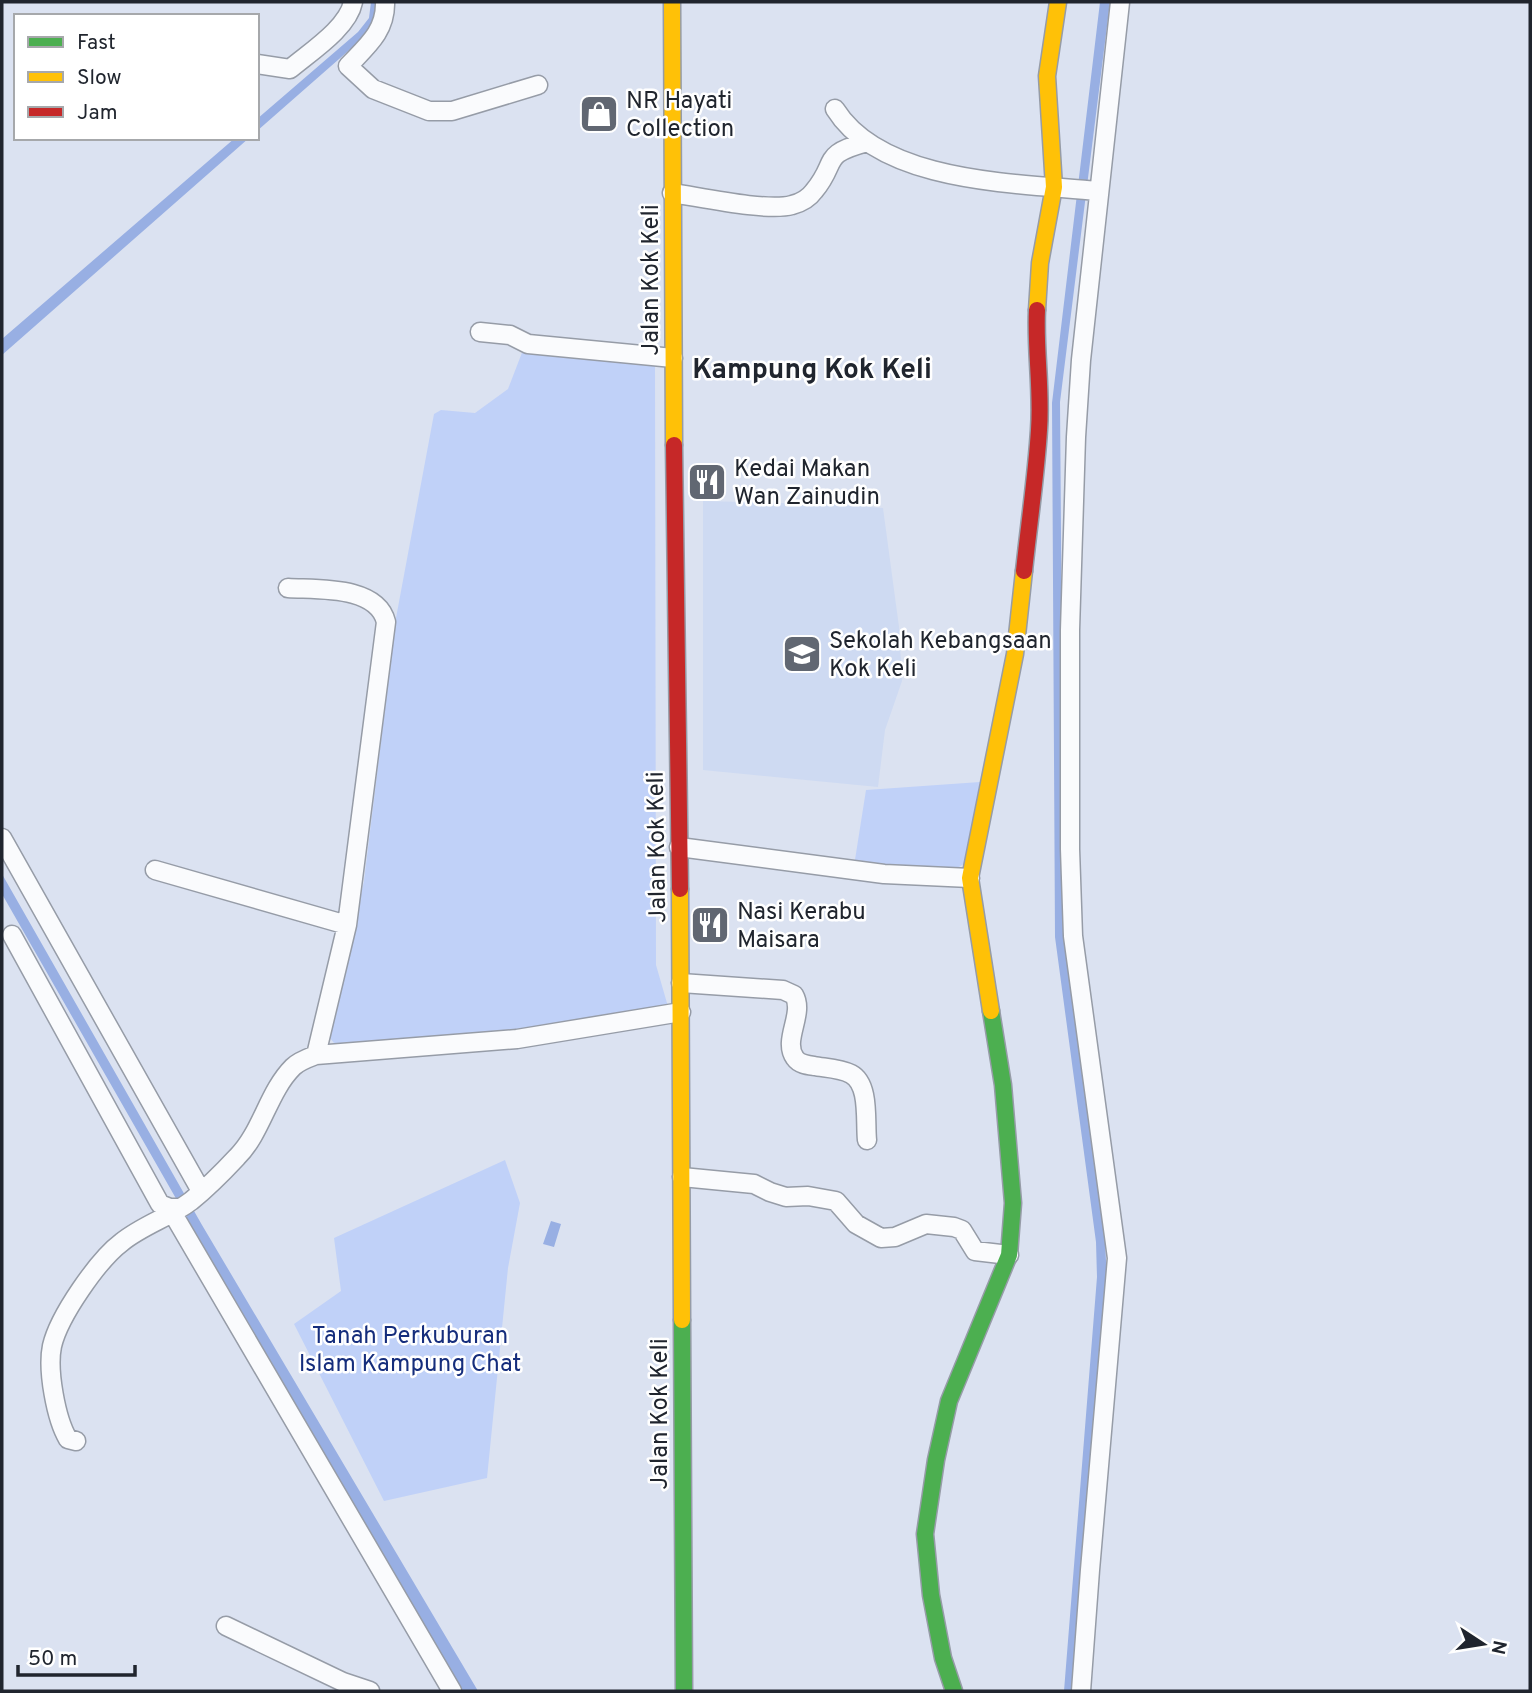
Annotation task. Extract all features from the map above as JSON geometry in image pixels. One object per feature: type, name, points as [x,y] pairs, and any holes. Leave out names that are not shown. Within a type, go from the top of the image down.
[{"type":"street","points":[[259,64],[290,69],[342,25],[352,9],[353,2]]},
{"type":"street","points":[[385,2],[379,32],[348,65],[373,89],[429,110],[452,111],[538,85]]},
{"type":"street","name":"Jalan Kok Keli","points":[[672,2],[684,1691]]},
{"type":"street","points":[[954,1691],[943,1658],[931,1595],[925,1534],[940,1437],[949,1401],[1009,1255],[1013,1203],[1003,1085],[970,878],[1015,654],[1039,429],[1040,371],[1036,330],[1040,263],[1062,187],[1047,76],[1058,2]]},
{"type":"street","points":[[1082,1691],[1117,1258],[1075,961],[1070,849],[1070,630],[1076,437],[1095,191],[1120,2]]},
{"type":"street","points":[[835,109],[867,142],[889,156],[947,174],[1095,191]]},
{"type":"street","points":[[672,193],[768,206],[793,205],[816,190],[834,155],[847,147],[867,142]]},
{"type":"street","points":[[480,332],[510,335],[528,344],[673,358]]},
{"type":"street","points":[[288,588],[353,593],[379,610],[386,622],[347,925],[316,1055]]},
{"type":"street","points":[[2,838],[186,1203],[452,1691]]},
{"type":"street","points":[[679,847],[884,874],[970,878]]},
{"type":"street","points":[[155,870],[347,925]]},
{"type":"street","points":[[12,935],[160,1204],[170,1208],[186,1203]]},
{"type":"street","points":[[681,983],[783,990],[794,995],[797,1011],[791,1046],[793,1056],[803,1064],[849,1073],[858,1079],[864,1097],[867,1140]]},
{"type":"street","points":[[76,1441],[68,1439],[62,1429],[55,1395],[51,1367],[52,1348],[57,1331],[93,1271],[122,1242],[186,1203],[243,1150],[293,1066],[316,1055],[517,1039],[681,1012]]},
{"type":"street","points":[[682,1177],[749,1183],[786,1197],[808,1196],[836,1201],[856,1224],[881,1238],[895,1237],[926,1224],[954,1227],[962,1230],[975,1251],[1009,1255]]},
{"type":"street","points":[[226,1626],[343,1682],[370,1691]]},
{"type":"shaded area","points":[[371,2],[377,2],[376,17],[363,38],[259,129],[259,117],[358,32],[369,18]]},
{"type":"shaded area","points":[[1100,2],[1110,2],[1060,402],[1064,933],[1104,1222],[1107,1280],[1073,1691],[1064,1691],[1097,1277],[1096,1242],[1055,937],[1052,403]]},
{"type":"shaded area","points":[[233,140],[247,140],[2,355],[2,339]]},
{"type":"shaded area","name":"Sekolah Kebangsaan Kok Keli","points":[[703,501],[883,508],[899,627],[902,681],[885,730],[878,787],[703,770]]},
{"type":"shaded area","points":[[2,874],[202,1225],[478,1691],[463,1691],[194,1230],[2,894]]},
{"type":"shaded area","points":[[551,1221],[561,1224],[554,1247],[543,1244]]},
{"type":"green space","points":[[523,350],[655,363],[656,965],[669,1010],[527,1032],[340,1050],[329,1037],[364,881],[396,618],[434,414],[441,410],[475,413],[508,389]]},
{"type":"green space","points":[[980,782],[964,864],[952,871],[854,866],[866,790]]},
{"type":"green space","name":"Tanah Perkuburan Islam Kampung Chat","points":[[505,1160],[520,1203],[508,1268],[487,1478],[384,1501],[294,1324],[341,1291],[334,1238]]},
{"type":"traffic: fast","points":[[954,1691],[943,1658],[931,1595],[925,1534],[936,1460],[949,1401],[1009,1255],[1013,1203],[1003,1085],[991,1011]]},
{"type":"traffic: fast","points":[[682,1320],[684,1691]]},
{"type":"traffic: slow","points":[[672,2],[674,445]]},
{"type":"traffic: slow","points":[[1037,310],[1040,263],[1054,187],[1047,76],[1058,2]]},
{"type":"traffic: slow","points":[[991,1011],[970,878],[1015,654],[1024,571]]},
{"type":"traffic: slow","points":[[680,889],[682,1320]]},
{"type":"traffic: jam","points":[[1024,571],[1039,430],[1037,310]]},
{"type":"traffic: jam","points":[[674,445],[680,889]]},
{"type":"place","name":"NR Hayati Collection","points":[[599,114]]},
{"type":"place","name":"Kedai Makan Wan Zainudin","points":[[707,482]]},
{"type":"place","name":"Sekolah Kebangsaan Kok Keli","points":[[802,654]]},
{"type":"place","name":"Nasi Kerabu Maisara","points":[[710,925]]},
{"type":"district","name":"Kampung Kok Keli","points":[[812,368]]}]
